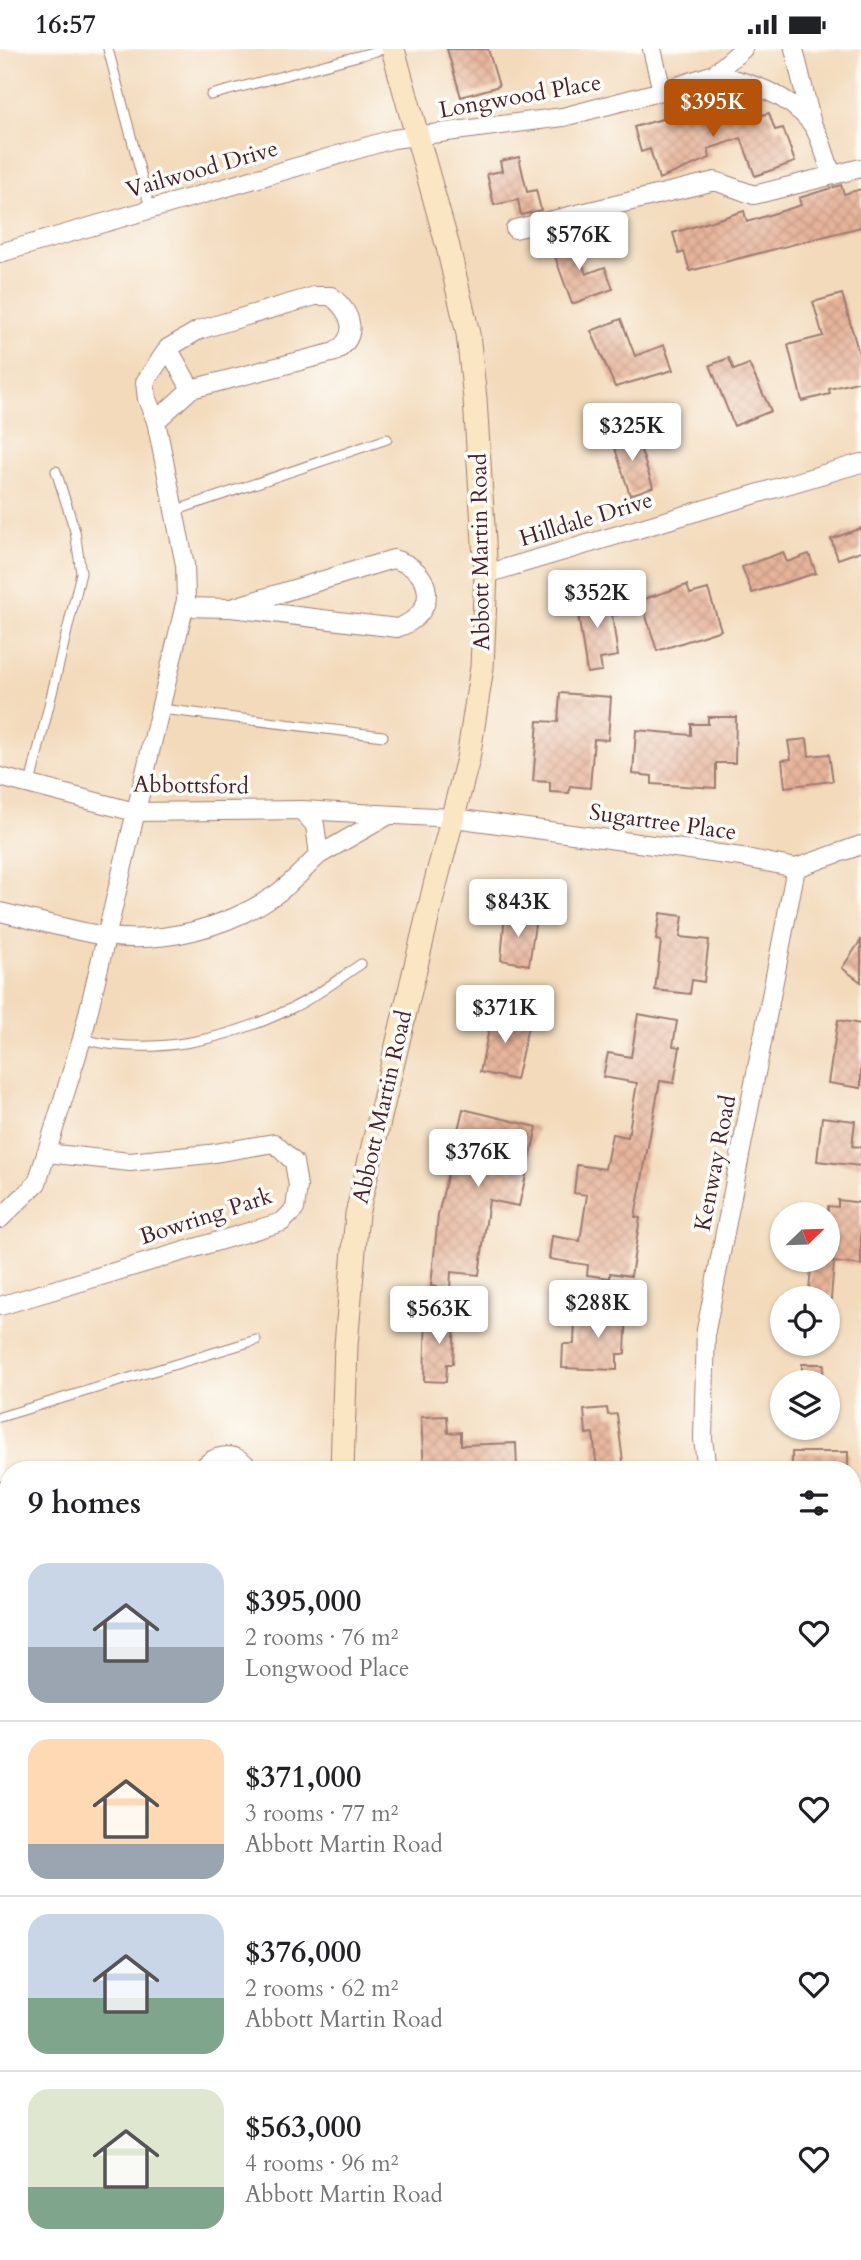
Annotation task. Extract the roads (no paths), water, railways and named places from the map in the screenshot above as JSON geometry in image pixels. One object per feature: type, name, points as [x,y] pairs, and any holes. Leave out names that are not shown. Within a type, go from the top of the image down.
[{"type":"main road","name":"Abbott Martin Road","points":[[342,1461],[344,1383],[357,1214],[436,881],[468,759],[482,667],[486,574],[477,424],[468,334],[448,247],[393,49]]},
{"type":"street","points":[[652,49],[662,91]]},
{"type":"street","name":"Longwood Place","points":[[418,138],[562,117],[662,91],[715,74],[743,49]]},
{"type":"street","points":[[794,49],[812,124],[832,175]]},
{"type":"street","points":[[715,74],[764,87],[781,97],[812,124]]},
{"type":"street","name":"Vailwood Drive","points":[[0,253],[393,139],[418,138]]},
{"type":"street","points":[[515,229],[715,181],[754,195],[861,168]]},
{"type":"street","points":[[0,1219],[37,1183],[82,1039],[184,607],[186,565],[156,421],[147,399],[145,382],[168,348],[199,330],[315,296],[331,296],[349,316],[353,330],[345,345],[335,352],[191,389],[156,421]]},
{"type":"street","points":[[168,348],[191,389]]},
{"type":"street","name":"Hilldale Drive","points":[[486,574],[861,463]]},
{"type":"street","points":[[184,607],[231,608],[397,628],[412,623],[425,610],[427,588],[415,568],[393,559],[231,608]]},
{"type":"street","name":"Abbottsford","points":[[0,777],[135,812],[300,810],[454,818]]},
{"type":"street","points":[[300,810],[316,825],[319,855]]},
{"type":"street","points":[[0,912],[108,936],[160,935],[198,930],[233,918],[277,894],[319,855],[391,814]]},
{"type":"street","name":"Sugartree Place","points":[[454,818],[741,857],[796,868]]},
{"type":"street","points":[[796,868],[861,845]]},
{"type":"street","name":"Kenway Road","points":[[706,1461],[703,1439],[706,1330],[796,868]]},
{"type":"street","name":"Bowring Park","points":[[0,1306],[282,1222],[295,1209],[298,1186],[294,1162],[274,1143],[209,1154],[130,1162],[46,1153]]},
{"type":"street","points":[[210,1461],[226,1455],[240,1461]]},
{"type":"lane","points":[[108,49],[150,208]]},
{"type":"lane","points":[[211,95],[384,49]]},
{"type":"lane","points":[[174,511],[387,439]]},
{"type":"lane","points":[[30,783],[80,573],[75,531],[56,471]]},
{"type":"lane","points":[[161,709],[383,736]]},
{"type":"lane","points":[[82,1039],[109,1046],[149,1048],[222,1036],[293,1008],[360,964]]},
{"type":"lane","points":[[0,1417],[256,1340]]}]
